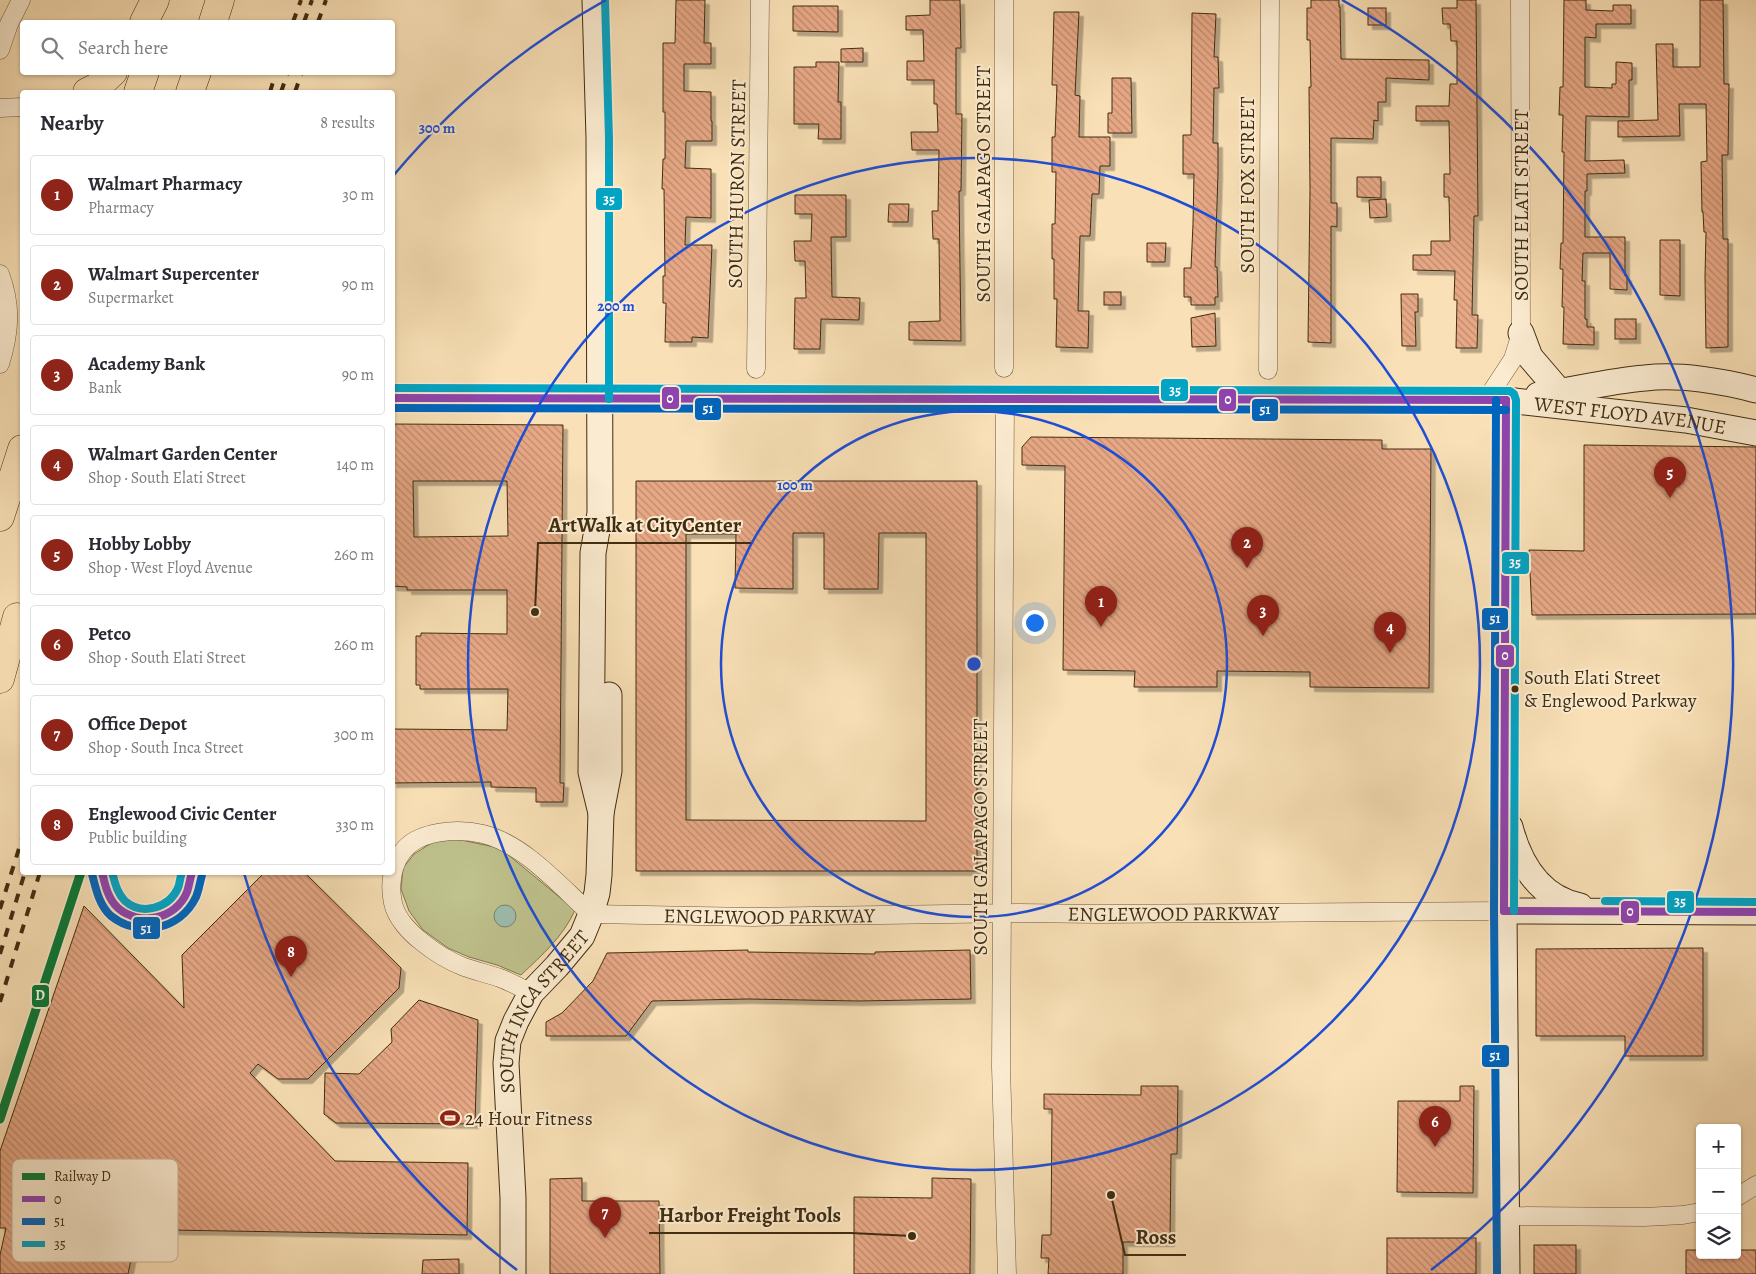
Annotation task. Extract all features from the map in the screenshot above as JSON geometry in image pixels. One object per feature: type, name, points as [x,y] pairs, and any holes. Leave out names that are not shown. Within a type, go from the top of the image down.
[{"type":"highway","points":[[145,20],[155,0]]},
{"type":"highway","points":[[162,20],[168,0]]},
{"type":"highway","points":[[214,20],[220,0]]},
{"type":"highway","points":[[90,90],[97,87],[110,75]]},
{"type":"highway","points":[[139,90],[144,75]]},
{"type":"highway","points":[[191,90],[196,75]]},
{"type":"highway","points":[[0,517],[20,455]]},
{"type":"highway","points":[[0,656],[20,608]]},
{"type":"highway","points":[[0,678],[20,608]]},
{"type":"street","points":[[0,50],[9,24],[21,0]]},
{"type":"street","name":"SOUTH INCA STREET","points":[[513,1274],[513,1198],[506,1063],[508,1041],[531,993],[582,936],[597,893],[600,867],[601,813],[592,772],[593,553],[600,514],[600,138],[594,0]]},
{"type":"street","name":"SOUTH HURON STREET","points":[[756,369],[760,0]]},
{"type":"street","name":"SOUTH GALAPAGO STREET","points":[[1004,0],[1004,368]]},
{"type":"street","name":"SOUTH FOX STREET","points":[[1268,370],[1270,0]]},
{"type":"street","name":"SOUTH ELATI STREET","points":[[1496,400],[1513,359],[1521,333],[1520,0]]},
{"type":"street","points":[[0,108],[20,107]]},
{"type":"street","points":[[0,274],[7,296],[9,311],[0,364]]},
{"type":"street","points":[[1521,333],[1530,358],[1560,392]]},
{"type":"street","name":"WEST FLOYD AVENUE","points":[[1496,400],[1645,378],[1711,380],[1756,390]]},
{"type":"street","name":"WEST FLOYD AVENUE","points":[[395,398],[1496,400],[1686,420],[1756,433]]},
{"type":"street","name":"SOUTH GALAPAGO STREET","points":[[1005,400],[1001,1067],[1007,1274]]},
{"type":"street","points":[[1496,400],[1504,803],[1507,1274]]},
{"type":"street","points":[[1504,803],[1512,836],[1527,870],[1537,883],[1559,899],[1576,905],[1605,911]]},
{"type":"street","points":[[395,867],[401,853],[416,840],[437,833],[457,831],[483,834],[507,843],[530,859],[591,914]]},
{"type":"street","points":[[393,875],[393,904],[404,924],[421,942],[463,967],[500,978],[531,993]]},
{"type":"street","name":"ENGLEWOOD PARKWAY","points":[[591,914],[753,917],[1504,911],[1756,912]]},
{"type":"street","points":[[1741,1194],[1756,1185]]},
{"type":"street","points":[[1507,1216],[1644,1217],[1696,1213]]},
{"type":"green space","points":[[456,839],[500,848],[575,910],[558,937],[521,975],[448,948],[423,930],[409,911],[401,889],[403,868],[414,854],[433,842]]},
{"type":"shaded area","points":[[505,905],[513,908],[516,916],[513,924],[505,927],[497,924],[494,916],[497,908]]},
{"type":"building","points":[[676,0],[705,0],[704,43],[711,43],[711,64],[684,64],[684,91],[711,92],[712,121],[712,141],[686,141],[685,168],[711,169],[711,218],[686,217],[685,245],[712,245],[708,338],[692,337],[692,342],[665,342],[666,303],[663,303],[663,276],[665,276],[664,189],[662,189],[663,159],[665,159],[665,112],[663,112],[663,43],[675,43]]},
{"type":"building","points":[[930,0],[960,0],[961,48],[956,48],[956,114],[962,114],[961,191],[959,191],[961,341],[909,340],[909,322],[940,321],[939,239],[933,239],[932,211],[938,211],[939,150],[912,150],[911,132],[938,132],[937,104],[934,104],[934,80],[907,80],[907,61],[924,61],[923,30],[906,30],[906,16],[930,15]]},
{"type":"building","points":[[1311,0],[1339,0],[1341,59],[1429,60],[1429,80],[1386,78],[1386,102],[1378,102],[1378,121],[1374,120],[1373,139],[1331,138],[1331,203],[1337,203],[1337,227],[1331,226],[1331,343],[1308,342],[1309,87],[1311,87],[1310,40],[1307,40],[1307,8],[1311,8]]},
{"type":"building","points":[[1457,0],[1476,0],[1478,216],[1474,216],[1472,315],[1478,315],[1477,348],[1456,348],[1457,300],[1454,300],[1455,271],[1413,270],[1413,255],[1431,255],[1431,241],[1450,241],[1449,197],[1444,197],[1444,174],[1450,174],[1449,121],[1416,121],[1416,106],[1449,106],[1450,84],[1457,84],[1457,41],[1451,41],[1450,24],[1443,24],[1442,8],[1457,8]]},
{"type":"building","points":[[1564,0],[1586,0],[1586,10],[1613,11],[1613,5],[1631,5],[1631,24],[1596,24],[1596,38],[1585,37],[1585,87],[1612,88],[1612,84],[1616,84],[1616,62],[1632,63],[1632,80],[1629,80],[1629,117],[1586,116],[1585,161],[1624,160],[1625,173],[1587,174],[1585,237],[1625,237],[1625,276],[1627,276],[1627,290],[1610,289],[1610,253],[1583,253],[1582,281],[1585,281],[1585,319],[1587,319],[1587,327],[1594,327],[1594,345],[1563,344],[1563,269],[1560,269],[1561,243],[1563,243],[1564,152],[1562,152],[1563,115],[1559,115],[1560,87],[1563,87]]},
{"type":"building","points":[[1700,0],[1723,0],[1724,84],[1729,84],[1728,155],[1722,155],[1723,239],[1728,239],[1728,347],[1706,348],[1706,232],[1704,232],[1702,212],[1701,162],[1707,161],[1706,104],[1679,104],[1680,136],[1618,137],[1618,121],[1658,120],[1656,44],[1673,44],[1673,67],[1700,67]]},
{"type":"building","points":[[793,6],[838,6],[838,32],[793,31]]},
{"type":"building","points":[[1368,8],[1386,8],[1386,25],[1368,25]]},
{"type":"building","points":[[1054,12],[1079,12],[1075,95],[1080,96],[1079,137],[1110,137],[1110,166],[1100,166],[1099,194],[1092,194],[1090,236],[1080,236],[1078,311],[1089,311],[1088,348],[1056,347],[1057,299],[1054,299],[1054,259],[1052,259],[1052,224],[1055,224],[1056,172],[1052,172],[1052,137],[1055,137],[1057,85],[1052,85]]},
{"type":"building","points":[[1192,13],[1216,14],[1214,57],[1218,57],[1219,88],[1214,88],[1213,143],[1218,143],[1215,267],[1217,267],[1218,297],[1215,297],[1215,305],[1191,305],[1191,297],[1184,297],[1184,268],[1191,268],[1193,224],[1194,174],[1183,174],[1183,135],[1191,135]]},
{"type":"building","points":[[863,48],[863,62],[841,62],[841,49]]},
{"type":"building","points":[[816,62],[839,62],[838,102],[841,102],[841,139],[818,139],[819,124],[794,124],[794,67],[816,67]]},
{"type":"building","points":[[1112,78],[1131,78],[1132,133],[1108,133],[1108,113],[1112,113]]},
{"type":"building","points":[[1357,177],[1381,177],[1381,198],[1357,197]]},
{"type":"building","points":[[795,195],[846,195],[846,237],[831,237],[832,297],[860,298],[859,320],[821,319],[820,349],[794,349],[795,298],[806,298],[805,261],[795,261],[794,241],[811,241],[812,214],[795,214]]},
{"type":"building","points":[[1386,199],[1387,217],[1370,218],[1369,200]]},
{"type":"building","points":[[889,204],[909,204],[908,222],[888,222]]},
{"type":"building","points":[[1660,240],[1680,240],[1680,296],[1660,295]]},
{"type":"building","points":[[1147,243],[1166,243],[1165,262],[1147,262]]},
{"type":"building","points":[[1104,292],[1121,292],[1121,305],[1104,305]]},
{"type":"building","points":[[1401,294],[1418,294],[1418,312],[1415,312],[1416,346],[1402,346]]},
{"type":"building","points":[[1215,313],[1216,346],[1192,347],[1191,318]]},
{"type":"building","points":[[1615,319],[1636,319],[1636,339],[1615,339]]},
{"type":"building","points":[[395,424],[563,425],[560,783],[564,783],[563,802],[536,802],[536,788],[491,787],[491,782],[395,783],[395,729],[507,730],[508,689],[420,689],[420,685],[416,685],[416,636],[421,636],[421,633],[507,634],[507,590],[407,590],[407,587],[395,586]],"holes":[[[413,481],[507,481],[508,536],[414,537]]]},
{"type":"building","points":[[1031,437],[1382,440],[1382,449],[1431,449],[1429,688],[1310,687],[1310,672],[1217,671],[1217,687],[1134,687],[1135,671],[1063,670],[1065,466],[1022,465],[1022,447]]},
{"type":"building","points":[[1584,445],[1756,447],[1756,614],[1532,615],[1529,550],[1584,551]]},
{"type":"building","points":[[636,481],[977,481],[977,871],[636,871]],"holes":[[[793,533],[824,533],[824,589],[878,589],[879,533],[926,533],[926,821],[686,820],[686,534],[736,534],[735,588],[793,589]]]},
{"type":"building","points":[[262,875],[307,875],[401,968],[399,988],[308,1079],[278,1079],[258,1064],[250,1073],[335,1161],[468,1163],[467,1235],[178,1230],[178,1159],[12,1159],[12,1262],[131,1262],[128,1274],[0,1274],[0,1255],[6,1228],[0,1228],[0,1151],[84,906],[184,1008],[182,955]]},
{"type":"building","points":[[1703,948],[1703,1056],[1625,1056],[1625,1036],[1536,1036],[1536,949]]},
{"type":"building","points":[[748,950],[748,952],[875,954],[875,952],[970,950],[971,999],[652,1001],[626,1036],[546,1036],[546,1022],[562,1013],[593,981],[607,953]]},
{"type":"building","points":[[419,1000],[478,1020],[475,1124],[336,1123],[324,1114],[325,1073],[359,1074],[392,1042],[391,1029]]},
{"type":"building","points":[[1141,1086],[1178,1086],[1177,1154],[1171,1154],[1170,1242],[1123,1242],[1123,1274],[1048,1274],[1049,1258],[1041,1258],[1042,1235],[1051,1235],[1052,1109],[1044,1109],[1044,1094],[1141,1095]]},
{"type":"building","points":[[1460,1086],[1474,1086],[1473,1193],[1397,1192],[1398,1101],[1460,1101]]},
{"type":"building","points":[[582,1178],[582,1201],[659,1201],[660,1274],[550,1274],[550,1179]]},
{"type":"building","points":[[932,1178],[971,1179],[970,1274],[854,1274],[854,1197],[932,1198]]},
{"type":"building","points":[[1387,1238],[1476,1238],[1476,1274],[1387,1274]]},
{"type":"building","points":[[1534,1245],[1576,1245],[1576,1274],[1534,1274]]},
{"type":"building","points":[[1686,1250],[1696,1250],[1696,1259],[1741,1259],[1741,1250],[1756,1250],[1756,1274],[1686,1274]]},
{"type":"building","points":[[459,1259],[459,1274],[422,1274],[423,1260]]},
{"type":"railway","points":[[294,20],[301,0]]},
{"type":"railway","points":[[305,20],[312,0]]},
{"type":"railway","points":[[319,20],[326,0]]},
{"type":"railway","points":[[271,90],[275,75]]},
{"type":"railway","points":[[282,90],[287,75]]},
{"type":"railway","points":[[296,90],[301,75]]},
{"type":"railway","points":[[0,909],[20,845]]},
{"type":"railway","points":[[0,954],[24,875]]},
{"type":"railway","points":[[0,1002],[39,875]]},
{"type":"rail line","name":"D","points":[[0,1119],[80,875]]},
{"type":"transit line","name":"35","points":[[605,0],[609,138],[609,399]]},
{"type":"transit line","name":"35","points":[[395,388],[1510,391],[1514,394],[1516,400],[1514,911]]},
{"type":"transit line","name":"0","points":[[395,398],[1506,400]]},
{"type":"transit line","name":"51","points":[[1496,400],[1494,911],[1497,1274]]},
{"type":"transit line","name":"0","points":[[1504,911],[1506,400]]},
{"type":"transit line","name":"51","points":[[395,408],[1506,410]]},
{"type":"transit line","name":"51","points":[[92,875],[101,902],[111,916],[122,923],[146,928],[158,927],[180,917],[196,897],[202,875]]},
{"type":"transit line","name":"0","points":[[103,875],[109,896],[118,908],[127,914],[147,918],[157,917],[175,909],[187,892],[191,875]]},
{"type":"transit line","name":"35","points":[[113,875],[118,891],[125,901],[132,906],[147,909],[162,905],[168,901],[178,888],[181,875]]},
{"type":"transit line","name":"35","points":[[1605,901],[1756,902]]},
{"type":"transit line","name":"0","points":[[1504,911],[1756,912]]},
{"type":"place","name":"Hobby Lobby","points":[[1670,498]]},
{"type":"place","name":"Walmart Supercenter","points":[[1247,568]]},
{"type":"place","name":"ArtWalk at CityCenter","points":[[535,612]]},
{"type":"place","name":"Walmart Pharmacy","points":[[1101,627]]},
{"type":"place","name":"Academy Bank","points":[[1263,636]]},
{"type":"place","name":"Walmart Garden Center","points":[[1390,653]]},
{"type":"place","name":"South Elati Street & Englewood Parkway","points":[[1515,689]]},
{"type":"place","name":"Englewood Civic Center","points":[[291,977]]},
{"type":"place","name":"24 Hour Fitness","points":[[450,1118]]},
{"type":"place","name":"Petco","points":[[1435,1147]]},
{"type":"place","name":"Ross","points":[[1111,1195]]},
{"type":"place","name":"Harbor Freight Tools","points":[[912,1236]]},
{"type":"place","name":"Office Depot","points":[[605,1238]]}]
